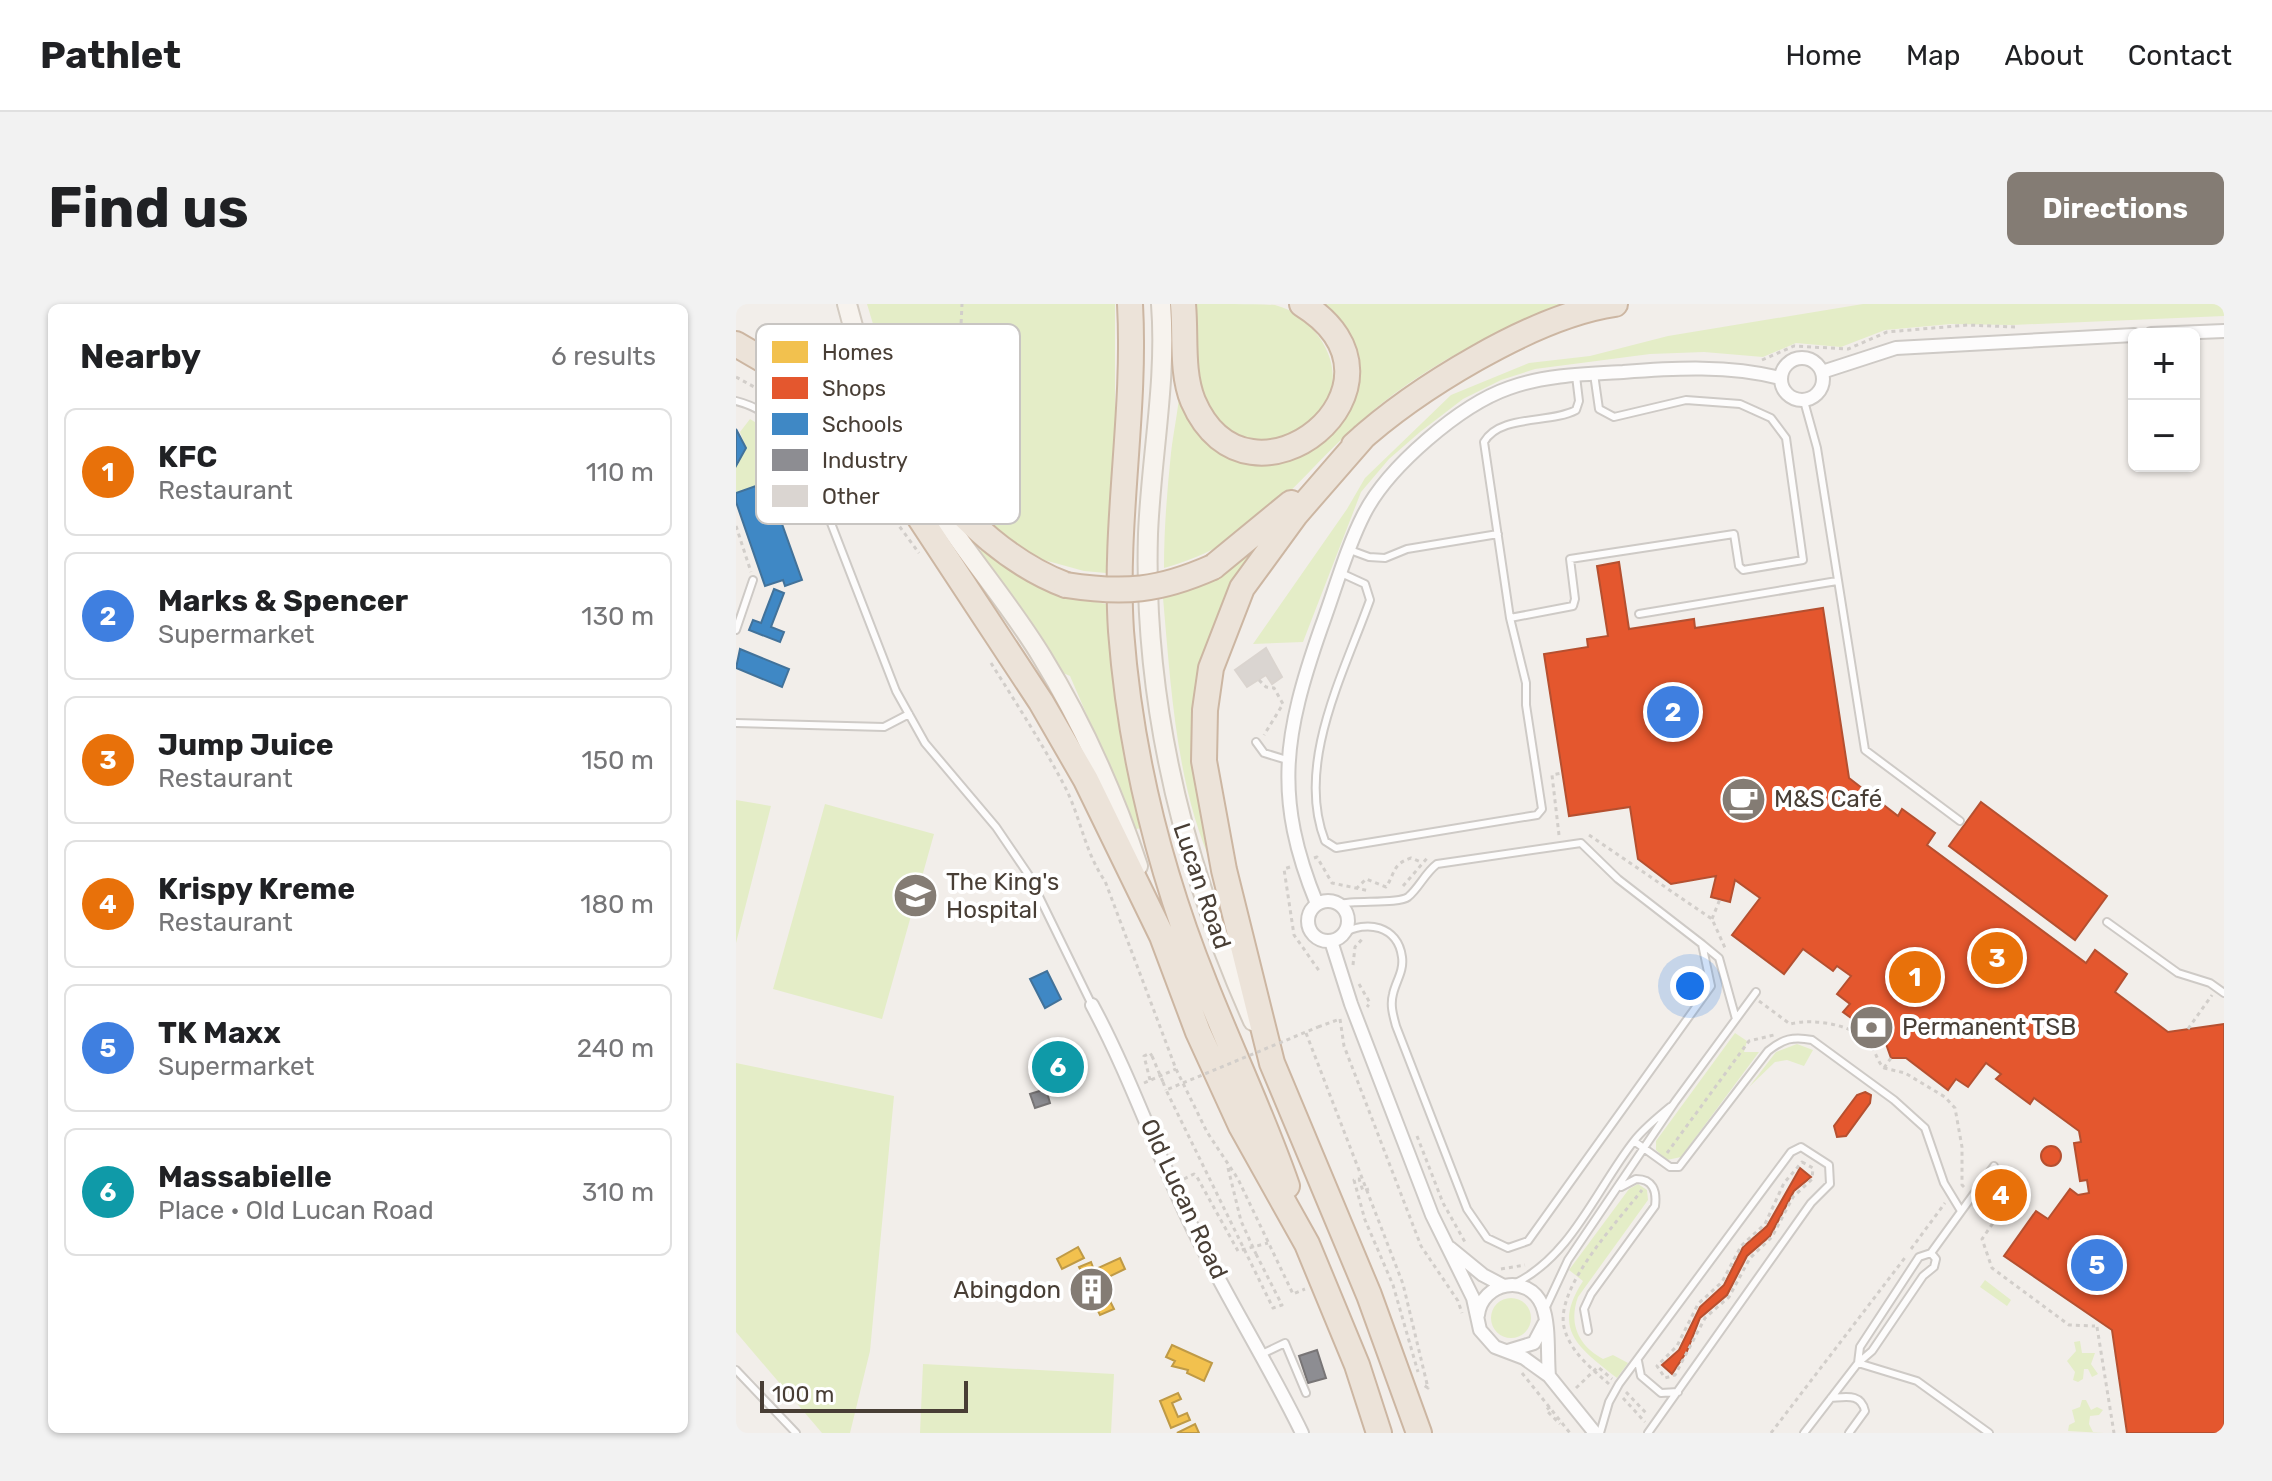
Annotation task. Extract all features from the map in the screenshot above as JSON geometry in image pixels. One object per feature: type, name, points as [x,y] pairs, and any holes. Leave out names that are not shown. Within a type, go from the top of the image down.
[{"type":"highway","points":[[1183,304],[1175,334],[1193,400],[1205,421],[1222,439],[1245,450],[1285,451],[1304,443],[1333,418],[1341,404],[1345,384],[1346,363],[1339,342],[1324,318],[1302,304]]},
{"type":"highway","points":[[974,524],[999,548],[1024,566],[1066,585],[1139,591],[1179,581],[1213,567],[1263,527],[1363,437],[1421,392],[1476,358],[1527,334],[1615,304]]},
{"type":"highway","points":[[1130,313],[1119,558],[1121,632],[1135,743],[1171,886],[1204,982],[1268,1130],[1307,1244]]},
{"type":"highway","points":[[736,344],[756,356]]},
{"type":"highway","points":[[1272,1063],[1208,795],[1205,710],[1211,668],[1242,588],[1296,514],[1363,437]]},
{"type":"highway","points":[[927,524],[1033,689],[1086,780],[1162,936],[1219,1079],[1307,1244],[1379,1433]]},
{"type":"highway","name":"Lucan Road","points":[[1272,1063],[1361,1277],[1419,1433]]},
{"type":"main road","name":"Lucan Road","points":[[1161,304],[1175,334],[1148,559],[1152,640],[1166,758],[1177,809],[1206,906],[1272,1063]]},
{"type":"main road","points":[[948,524],[1042,657],[1071,709],[1120,813],[1162,936]]},
{"type":"street","points":[[2200,332],[2224,331]]},
{"type":"street","points":[[1822,372],[1896,348],[2128,335]]},
{"type":"street","points":[[1799,358],[1813,361],[1822,372],[1819,393],[1804,401],[1788,396],[1780,378],[1786,364],[1799,358]]},
{"type":"street","points":[[1317,904],[1291,827],[1287,760],[1302,684],[1349,549],[1364,512],[1387,479],[1448,425],[1508,388],[1594,374],[1691,368],[1780,378]]},
{"type":"street","points":[[1328,901],[1339,904],[1348,918],[1343,934],[1331,941],[1318,938],[1309,928],[1309,914],[1317,904],[1328,901]]},
{"type":"street","points":[[1331,941],[1351,1004],[1445,1244],[1473,1298],[1486,1340],[1549,1376],[1598,1433]]},
{"type":"street","name":"Old Lucan Road","points":[[1092,1005],[1134,1088],[1198,1239],[1302,1433]]},
{"type":"street","points":[[1445,1244],[1483,1275],[1534,1293],[1544,1318],[1549,1376]]},
{"type":"street","points":[[1478,1319],[1484,1298],[1508,1285]]},
{"type":"street","points":[[1508,1351],[1534,1343],[1544,1318]]},
{"type":"lane","points":[[1510,618],[1573,606],[1575,599],[1570,559],[1734,534],[1739,566],[1743,570],[1803,560],[1786,438],[1771,418],[1740,404],[1686,400],[1614,417],[1599,409],[1594,374]]},
{"type":"lane","points":[[1341,573],[1365,584],[1370,600],[1316,756],[1320,828],[1325,841],[1336,848],[1533,817],[1540,812],[1526,683],[1510,618],[1486,437],[1506,427],[1576,410],[1579,401],[1576,376]]},
{"type":"lane","points":[[736,401],[756,410]]},
{"type":"lane","points":[[1804,401],[1817,448],[1865,750],[1960,821]]},
{"type":"lane","points":[[831,524],[896,691],[925,743],[996,827],[1028,874],[1092,1005]]},
{"type":"lane","points":[[1349,549],[1369,557],[1385,558],[1407,549],[1498,534]]},
{"type":"lane","points":[[736,630],[753,580]]},
{"type":"lane","points":[[1639,614],[1837,581]]},
{"type":"lane","points":[[736,723],[884,727],[909,714]]},
{"type":"lane","points":[[1257,743],[1275,759],[1287,760]]},
{"type":"lane","points":[[1339,904],[1358,899],[1400,900],[1408,897],[1437,864],[1575,843],[1587,846],[1618,879],[1719,958],[1736,1019]]},
{"type":"lane","points":[[2107,922],[2178,973],[2224,993]]},
{"type":"lane","points":[[1343,934],[1353,928],[1376,926],[1399,947],[1402,970],[1392,1007],[1396,1026],[1467,1209],[1487,1238],[1508,1248],[1528,1241],[1710,992],[1711,979],[1702,944]]},
{"type":"lane","points":[[1544,1318],[1556,1278],[1675,1102],[1754,994]]},
{"type":"lane","points":[[1634,1141],[1670,1167],[1682,1166],[1768,1051],[1782,1041],[1803,1038],[1812,1040],[1874,1085],[1925,1128],[1951,1197],[1961,1211]]},
{"type":"lane","points":[[1508,1285],[1543,1267],[1586,1212],[1634,1141],[1675,1102]]},
{"type":"lane","points":[[1598,1433],[1617,1387],[1791,1152],[1804,1147],[1821,1157],[1831,1171],[1830,1184],[1811,1203],[1651,1428]]},
{"type":"lane","points":[[1858,1363],[1860,1347],[1919,1257],[1931,1253],[1994,1166]]},
{"type":"lane","points":[[1588,1331],[1584,1309],[1591,1294],[1655,1206],[1654,1188],[1645,1181],[1629,1181],[1618,1190]]},
{"type":"lane","points":[[1804,1432],[1858,1363],[1872,1351],[1923,1276],[1934,1267],[1936,1259],[1931,1253]]},
{"type":"lane","points":[[1262,1354],[1285,1343],[1306,1393]]},
{"type":"lane","points":[[1638,1361],[1641,1376],[1661,1393],[1678,1392]]},
{"type":"lane","points":[[1858,1363],[1917,1381],[1989,1433]]},
{"type":"lane","points":[[736,1370],[796,1433]]},
{"type":"lane","points":[[1831,1398],[1856,1397],[1862,1402],[1865,1411],[1849,1433]]},
{"type":"path","points":[[961,324],[962,304]]},
{"type":"path","points":[[736,377],[756,388]]},
{"type":"path","points":[[897,524],[924,561]]},
{"type":"path","points":[[736,526],[753,580]]},
{"type":"path","points":[[736,551],[745,552]]},
{"type":"path","points":[[991,663],[1070,797],[1091,861],[1105,881],[1176,1069],[1227,1165],[1238,1179],[1293,1294],[1323,1280]]},
{"type":"path","points":[[1257,743],[1283,704],[1274,688],[1266,687],[1259,680]]},
{"type":"path","points":[[1580,833],[1597,837],[1712,919],[1719,929],[1728,957]]},
{"type":"path","points":[[1356,889],[1366,879],[1386,887],[1394,867],[1400,862],[1411,858],[1421,862]]},
{"type":"path","points":[[1290,867],[1284,869],[1294,935],[1320,972]]},
{"type":"path","points":[[1712,919],[1720,899]]},
{"type":"path","points":[[1354,969],[1355,947],[1368,937]]},
{"type":"path","points":[[1356,977],[1370,1003],[1367,1007]]},
{"type":"path","points":[[2188,1029],[2217,988]]},
{"type":"path","points":[[1754,994],[1790,1024]]},
{"type":"path","points":[[1166,1090],[1341,1018],[1341,1027]]},
{"type":"path","points":[[1749,1041],[1775,1034],[1790,1024],[1819,1021],[1838,1026],[1871,1045],[1884,1068],[1905,1073],[1945,1097],[1955,1108],[1962,1147],[1962,1185],[1771,1433]]},
{"type":"path","points":[[1306,1033],[1369,1189],[1403,1284],[1428,1388],[1422,1385],[1393,1285],[1365,1220],[1354,1180],[1359,1179],[1363,1191],[1369,1189]]},
{"type":"path","points":[[1176,1069],[1150,1080],[1144,1056],[1150,1053],[1166,1090],[1273,1308],[1282,1305],[1241,1221],[1227,1165]]},
{"type":"path","points":[[1884,1068],[1891,1058]]},
{"type":"path","points":[[1800,1163],[1810,1166],[1814,1172],[1812,1179],[1793,1197],[1775,1234],[1750,1258],[1729,1297],[1705,1318],[1675,1375],[1668,1378],[1659,1375],[1657,1366],[1677,1346],[1692,1314],[1722,1282],[1741,1246],[1765,1224],[1784,1183],[1800,1163]]},
{"type":"path","points":[[1174,1184],[1194,1174],[1238,1251],[1268,1243]]},
{"type":"path","points":[[1962,1185],[1998,1216],[1982,1239],[1992,1268],[2069,1325],[2095,1326]]},
{"type":"path","points":[[1582,1270],[1565,1302],[1564,1326],[1576,1350],[1594,1371]]},
{"type":"path","points":[[2099,1320],[2095,1326],[2114,1433]]},
{"type":"path","points":[[1577,1387],[1598,1367],[1651,1428]]},
{"type":"path","points":[[1617,1387],[1636,1402],[1651,1428]]},
{"type":"path","points":[[1636,1402],[1641,1396]]},
{"type":"path","points":[[1550,1407],[1568,1431],[1550,1415],[1546,1410],[1550,1407]]},
{"type":"green space","points":[[867,304],[1115,304],[1115,422],[1106,573],[1084,571],[1022,554],[987,524],[1020,524],[1020,324],[873,324]]},
{"type":"green space","points":[[1196,304],[1275,305],[1305,321],[1319,337],[1332,367],[1330,394],[1316,417],[1294,432],[1268,440],[1242,436],[1218,420],[1200,390]]},
{"type":"green space","points":[[1320,304],[1582,304],[1499,333],[1424,374],[1376,408],[1256,522],[1200,555],[1164,568],[1168,482],[1180,378],[1200,428],[1293,457],[1315,446],[1333,429],[1340,326]]},
{"type":"green space","points":[[1863,304],[2224,304],[2224,316],[2012,325],[1951,324],[1885,330],[1841,347],[1796,343],[1763,357],[1704,352],[1650,354],[1535,369],[1501,380],[1463,399],[1420,432],[1389,459],[1361,492],[1303,642],[1253,644],[1347,509],[1365,478],[1451,395],[1529,363],[1590,356],[1668,336]]},
{"type":"green space","points":[[750,419],[756,423],[756,486],[736,493],[736,466],[746,448],[740,432]]},
{"type":"green space","points":[[1259,541],[1261,544],[1208,645],[1214,869],[1201,837],[1183,771],[1163,598],[1219,577]]},
{"type":"green space","points":[[984,548],[1011,570],[1040,586],[1106,604],[1124,759],[1142,828],[1136,829],[1070,676],[1063,673],[980,551]]},
{"type":"green space","points":[[736,800],[771,806],[736,943]]},
{"type":"green space","points":[[825,804],[934,834],[882,1019],[773,989]]},
{"type":"green space","points":[[1735,1033],[1747,1041],[1744,1052],[1759,1052],[1681,1157],[1667,1160],[1656,1150],[1656,1141]]},
{"type":"green space","points":[[1797,1044],[1813,1050],[1804,1066],[1787,1060],[1775,1062],[1749,1087],[1776,1052]]},
{"type":"green space","points":[[736,1063],[894,1096],[870,1351],[850,1433],[822,1433],[736,1332]]},
{"type":"green space","points":[[1638,1184],[1647,1190],[1648,1200],[1578,1297],[1574,1316],[1578,1333],[1588,1348],[1603,1359],[1613,1355],[1628,1363],[1617,1378],[1591,1357],[1574,1337],[1569,1313],[1583,1281],[1569,1270],[1629,1189]]},
{"type":"green space","points":[[1985,1280],[2011,1300],[2007,1306],[1980,1287]]},
{"type":"green space","points":[[1511,1298],[1525,1304],[1531,1318],[1525,1332],[1511,1338],[1497,1332],[1491,1318],[1497,1304]]},
{"type":"green space","points":[[2080,1341],[2082,1353],[2095,1353],[2091,1364],[2098,1374],[2092,1377],[2088,1369],[2084,1369],[2083,1379],[2078,1382],[2073,1380],[2075,1372],[2067,1361],[2076,1351],[2074,1342]]},
{"type":"green space","points":[[923,1364],[1114,1374],[1111,1433],[920,1433]]},
{"type":"green space","points":[[2082,1400],[2086,1400],[2091,1410],[2097,1407],[2103,1410],[2099,1415],[2090,1416],[2089,1424],[2093,1432],[2104,1433],[2068,1431],[2069,1425],[2075,1422],[2072,1410],[2080,1407]]},
{"type":"building: Homes","points":[[1059,1046],[1074,1079],[1056,1087],[1042,1054]]},
{"type":"building: Homes","points":[[1078,1247],[1084,1258],[1062,1269],[1057,1259]]},
{"type":"building: Homes","name":"Abingdon","points":[[1120,1258],[1125,1269],[1100,1281],[1114,1309],[1100,1315],[1090,1295],[1083,1298],[1077,1285],[1086,1281],[1079,1267],[1091,1262],[1094,1270]]},
{"type":"building: Homes","points":[[1172,1345],[1212,1363],[1204,1381],[1187,1373],[1188,1370],[1172,1366],[1175,1361],[1166,1357]]},
{"type":"building: Homes","points":[[1178,1393],[1181,1399],[1172,1403],[1178,1417],[1187,1413],[1190,1420],[1171,1428],[1160,1401]]},
{"type":"building: Homes","points":[[1195,1424],[1199,1433],[1177,1433]]},
{"type":"building: Shops","points":[[1619,562],[1629,629],[1694,619],[1695,628],[1823,608],[1849,778],[1898,816],[1902,809],[1935,833],[1927,845],[2086,963],[2095,950],[2127,974],[2115,992],[2168,1032],[2224,1024],[2224,1433],[2127,1433],[2112,1330],[2004,1256],[2036,1211],[2048,1219],[2070,1189],[2078,1195],[2089,1193],[2087,1180],[2080,1181],[2074,1143],[2081,1142],[2079,1131],[2034,1098],[2030,1104],[1996,1079],[2001,1074],[1986,1063],[1968,1087],[1956,1079],[1948,1090],[1906,1058],[1891,1058],[1886,1044],[1843,1012],[1850,1004],[1837,994],[1851,976],[1837,966],[1833,971],[1803,949],[1784,974],[1732,935],[1760,898],[1735,880],[1730,902],[1711,897],[1716,876],[1671,884],[1638,859],[1630,807],[1569,816],[1544,654],[1588,647],[1587,639],[1608,636],[1597,566]]},
{"type":"building: Shops","points":[[1981,802],[2107,896],[2075,940],[1949,846]]},
{"type":"building: Shops","points":[[1865,1092],[1871,1095],[1870,1103],[1846,1136],[1837,1137],[1834,1126],[1857,1095]]},
{"type":"building: Shops","points":[[2047,1146],[2055,1146],[2061,1156],[2055,1166],[2047,1166],[2041,1160],[2041,1152]]},
{"type":"building: Shops","points":[[1800,1168],[1811,1177],[1794,1191],[1770,1236],[1747,1256],[1727,1295],[1700,1318],[1687,1351],[1672,1374],[1662,1365],[1679,1350],[1700,1307],[1724,1285],[1743,1247],[1767,1226]]},
{"type":"building: Shops","points":[[2000,1181],[2014,1192],[2001,1209],[1987,1198]]},
{"type":"building: Schools","points":[[736,429],[746,448],[736,466]]},
{"type":"building: Schools","points":[[756,486],[756,524],[782,524],[802,580],[785,586],[783,580],[765,586],[736,502],[736,493]]},
{"type":"building: Schools","points":[[774,589],[784,593],[771,627],[784,632],[780,642],[749,630],[753,620],[761,623]]},
{"type":"building: Schools","points":[[740,649],[789,669],[782,687],[736,668]]},
{"type":"building: Schools","points":[[1047,971],[1061,999],[1045,1008],[1030,979]]},
{"type":"building: Industry","points":[[1046,1089],[1050,1103],[1035,1108],[1030,1094]]},
{"type":"building: Industry","points":[[1317,1350],[1326,1378],[1308,1383],[1299,1356]]},
{"type":"building: Other","points":[[1266,648],[1282,677],[1272,684],[1266,675],[1247,687],[1235,670]]},
{"type":"place","name":"Marks & Spencer","points":[[1673,712]]},
{"type":"place","name":"M&S Café","points":[[1743,799]]},
{"type":"place","name":"The King's Hospital","points":[[915,896]]},
{"type":"place","name":"Jump Juice","points":[[1997,958]]},
{"type":"place","name":"KFC","points":[[1915,977]]},
{"type":"place","name":"Permanent TSB","points":[[1871,1027]]},
{"type":"place","name":"Massabielle","points":[[1058,1067]]},
{"type":"place","name":"Krispy Kreme","points":[[2001,1195]]},
{"type":"place","name":"TK Maxx","points":[[2097,1265]]},
{"type":"place","name":"Abingdon","points":[[1092,1290]]}]
